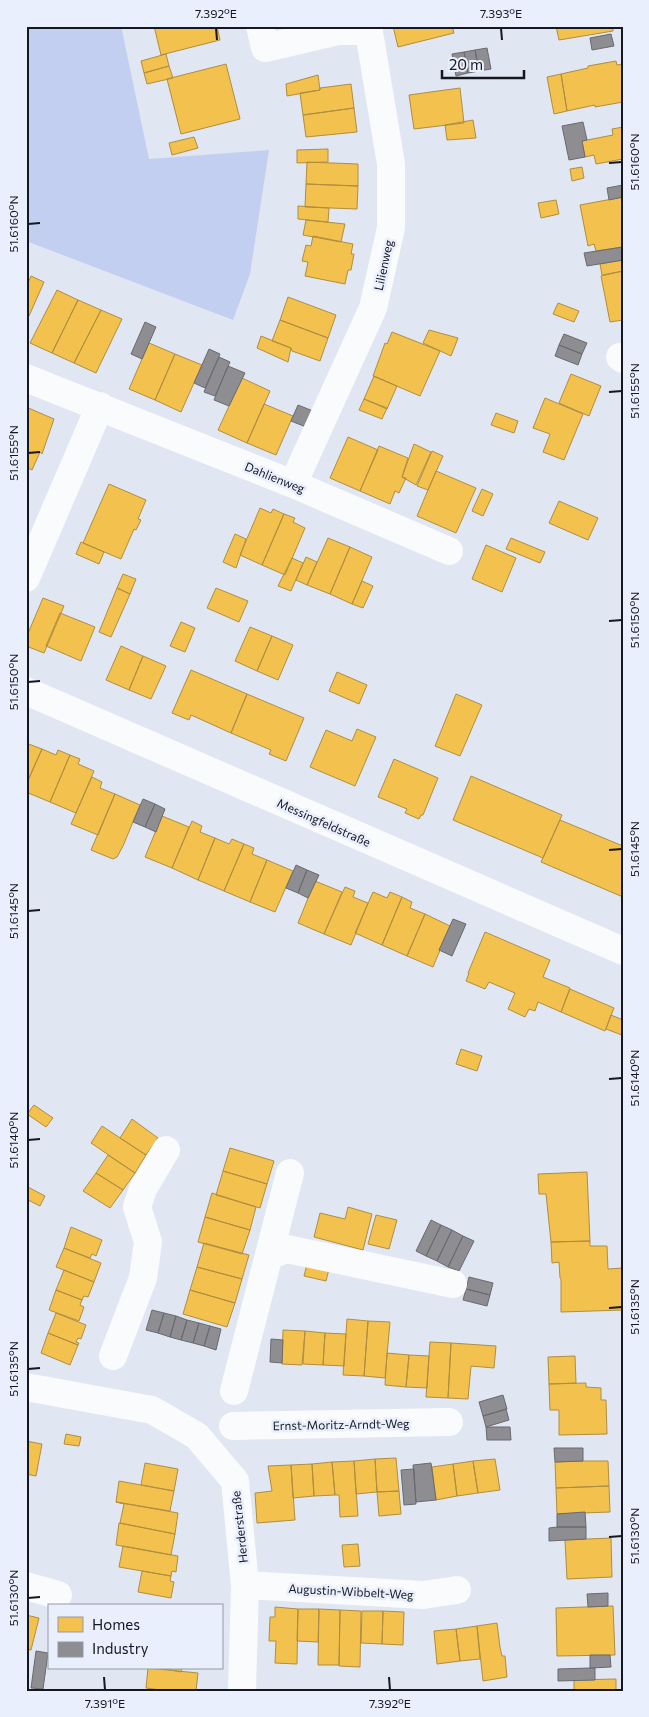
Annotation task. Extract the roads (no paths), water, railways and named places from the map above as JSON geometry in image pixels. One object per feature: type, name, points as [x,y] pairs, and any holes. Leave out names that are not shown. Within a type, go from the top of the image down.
[{"type":"street","name":"Lilienweg","points":[[260,26],[265,48],[338,31],[368,28],[391,164],[391,228],[373,308],[293,484]]},
{"type":"street","name":"Dahlienweg","points":[[26,378],[293,484],[448,551]]},
{"type":"street","points":[[26,578],[100,406]]},
{"type":"street","name":"Messingfeldstraße","points":[[26,691],[623,951]]},
{"type":"street","points":[[113,1356],[143,1278],[148,1242],[137,1207],[143,1189],[166,1150]]},
{"type":"street","points":[[234,1391],[290,1173]]},
{"type":"street","points":[[270,1255],[287,1249],[453,1284]]},
{"type":"street","name":"Herderstraße","points":[[26,1387],[152,1410],[197,1436],[235,1481],[245,1585],[242,1691]]},
{"type":"street","name":"Ernst-Moritz-Arndt-Weg","points":[[233,1426],[448,1422]]},
{"type":"street","name":"Augustin-Wibbelt-Weg","points":[[245,1585],[423,1595],[457,1590]]},
{"type":"street","points":[[26,1586],[58,1595]]}]
